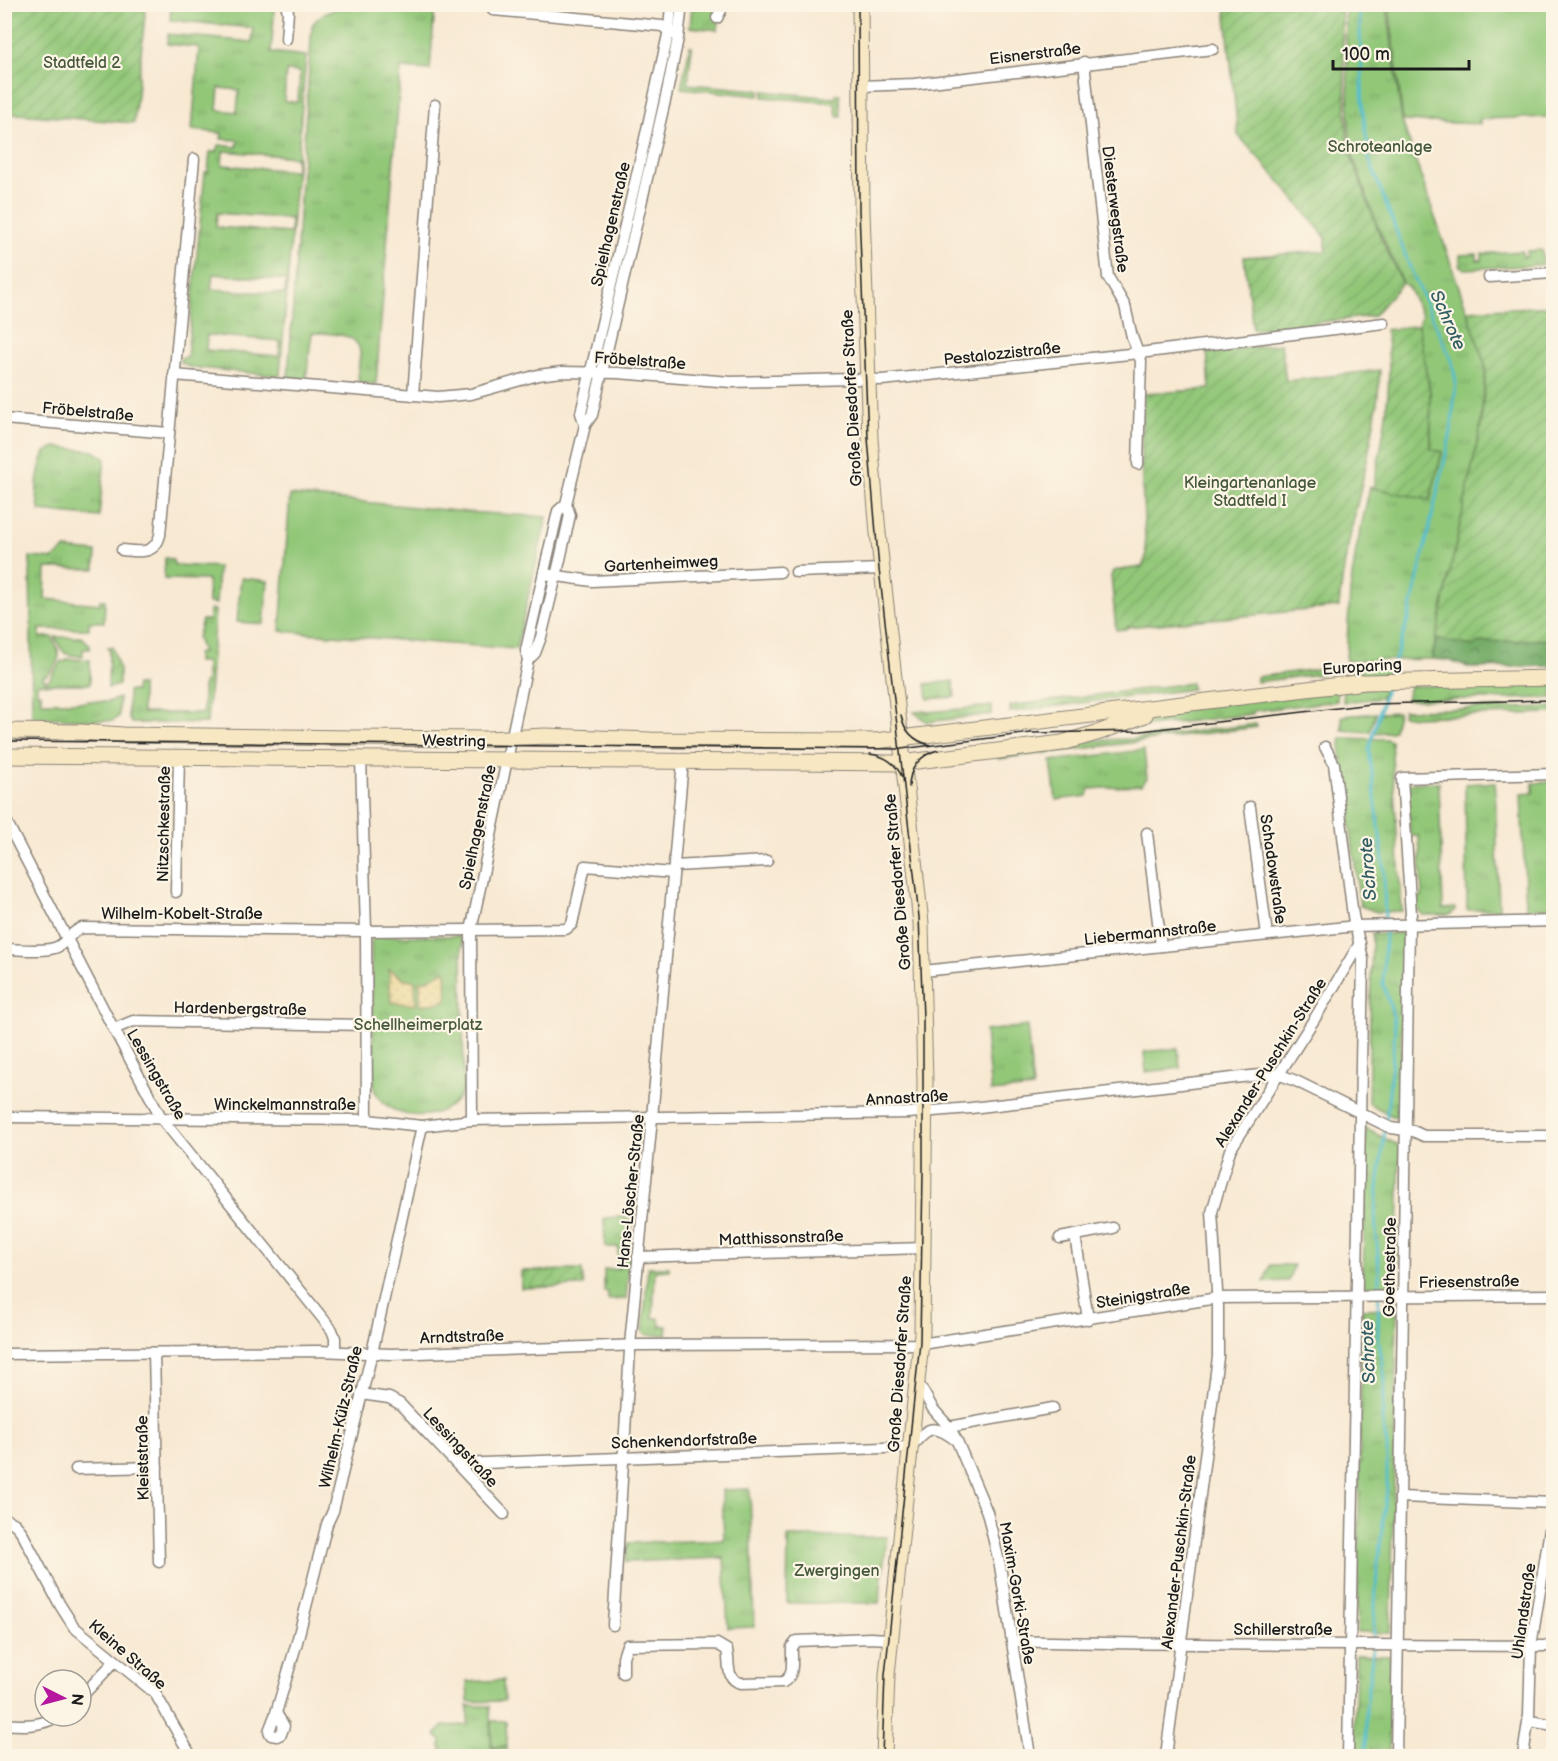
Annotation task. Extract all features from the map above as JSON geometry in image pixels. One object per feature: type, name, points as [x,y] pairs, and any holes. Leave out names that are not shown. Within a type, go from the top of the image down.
[{"type":"main road","name":"Große Diesdorfer Straße","points":[[860,4],[861,200],[873,484],[921,923],[926,1112],[921,1344],[890,1640],[884,1756]]},
{"type":"main road","name":"Europaring","points":[[902,738],[1335,685],[1380,681],[1554,678]]},
{"type":"main road","name":"Europaring","points":[[904,763],[1069,742],[1174,705]]},
{"type":"main road","name":"Westring","points":[[4,731],[300,738],[486,739],[512,737],[875,741],[902,738]]},
{"type":"main road","name":"Westring","points":[[4,756],[904,763]]},
{"type":"street","points":[[286,4],[288,12],[286,39]]},
{"type":"street","name":"Spielhagenstraße","points":[[585,425],[581,413],[669,30],[671,4]]},
{"type":"street","name":"Spielhagenstraße","points":[[528,660],[535,653],[541,637],[556,576],[570,515],[566,504],[585,425],[592,415],[603,372],[678,38],[682,4]]},
{"type":"street","points":[[717,18],[723,4]]},
{"type":"street","points":[[493,10],[662,26],[678,38]]},
{"type":"street","name":"Eisnerstraße","points":[[860,86],[914,84],[1084,62],[1213,49]]},
{"type":"street","name":"Diesterwegstraße","points":[[1084,62],[1108,277],[1125,306],[1132,337],[1139,353]]},
{"type":"street","points":[[412,395],[435,105]]},
{"type":"street","points":[[122,550],[148,551],[155,546],[158,540],[194,159]]},
{"type":"street","points":[[1490,277],[1554,273]]},
{"type":"street","name":"Pestalozzistraße","points":[[868,381],[1139,353],[1384,323]]},
{"type":"street","points":[[1138,464],[1142,364],[1139,353]]},
{"type":"street","name":"Fröbelstraße","points":[[174,375],[438,397],[464,395],[546,374],[591,372],[731,382],[851,379],[868,381]]},
{"type":"street","name":"Fröbelstraße","points":[[4,419],[169,433]]},
{"type":"street","name":"Spielhagenstraße","points":[[471,930],[528,660],[526,650],[558,511],[566,504]]},
{"type":"street","points":[[796,572],[882,569]]},
{"type":"street","name":"Gartenheimweg","points":[[544,573],[592,581],[780,572]]},
{"type":"street","points":[[1324,747],[1334,764],[1360,943]]},
{"type":"street","name":"Nitzschkestraße","points":[[176,892],[179,757]]},
{"type":"street","points":[[361,758],[366,931],[367,1120]]},
{"type":"street","name":"Hans-Löscher-Straße","points":[[613,1625],[631,1345],[683,761]]},
{"type":"street","name":"Goethestraße","points":[[1396,1756],[1409,923],[1411,914],[1402,778],[1554,774]]},
{"type":"street","name":"Schadowstraße","points":[[1250,807],[1267,935]]},
{"type":"street","name":"Lessingstraße","points":[[4,817],[162,1119],[332,1330],[335,1338],[335,1351]]},
{"type":"street","points":[[1147,834],[1161,946]]},
{"type":"street","points":[[366,931],[568,929],[572,924],[583,869],[586,866],[674,870],[767,861]]},
{"type":"street","name":"Liebermannstraße","points":[[923,970],[1391,923],[1554,921]]},
{"type":"street","name":"Wilhelm-Kobelt-Straße","points":[[4,949],[51,949],[68,939],[75,930],[81,928],[366,931]]},
{"type":"street","points":[[471,930],[472,1120]]},
{"type":"street","name":"Goethestraße","points":[[1348,1756],[1363,959],[1360,943]]},
{"type":"street","name":"Alexander-Puschkin-Straße","points":[[1166,1756],[1218,1357],[1218,1298],[1212,1216],[1214,1205],[1230,1150],[1360,943]]},
{"type":"street","name":"Hardenbergstraße","points":[[114,1029],[133,1021],[367,1024]]},
{"type":"street","name":"Annastraße","points":[[422,1126],[472,1120],[926,1112],[1257,1074],[1279,1075],[1296,1081],[1386,1126],[1424,1136],[1554,1136]]},
{"type":"street","name":"Winckelmannstraße","points":[[4,1117],[367,1120],[422,1126]]},
{"type":"street","name":"Wilhelm-Külz-Straße","points":[[276,1713],[327,1524],[333,1511],[372,1353],[422,1126]]},
{"type":"street","points":[[1060,1238],[1113,1228]]},
{"type":"street","points":[[1075,1235],[1088,1319]]},
{"type":"street","name":"Matthissonstraße","points":[[639,1257],[924,1248]]},
{"type":"street","name":"Friesenstraße","points":[[1372,1297],[1554,1295]]},
{"type":"street","name":"Steinigstraße","points":[[921,1344],[1218,1298],[1372,1297]]},
{"type":"street","name":"Arndtstraße","points":[[4,1354],[335,1351],[397,1354],[631,1345],[921,1344]]},
{"type":"street","name":"Kleiststraße","points":[[154,1353],[159,1562]]},
{"type":"street","name":"Maxim-Gorki-Straße","points":[[918,1383],[933,1409],[950,1427],[990,1521],[1030,1756]]},
{"type":"street","name":"Lessingstraße","points":[[361,1394],[389,1398],[397,1402],[504,1514]]},
{"type":"street","points":[[950,1427],[1053,1408]]},
{"type":"street","points":[[911,1447],[923,1432],[931,1429],[947,1433],[957,1441]]},
{"type":"street","name":"Schenkendorfstraße","points":[[458,1464],[911,1447]]},
{"type":"street","points":[[76,1469],[157,1467]]},
{"type":"street","points":[[1400,1497],[1554,1504]]},
{"type":"street","name":"Uhlandstraße","points":[[1523,1756],[1529,1721],[1531,1646],[1554,1504]]},
{"type":"street","name":"Kleine Straße","points":[[4,1518],[20,1529],[74,1627],[156,1695],[191,1756]]},
{"type":"street","points":[[623,1674],[623,1657],[627,1646],[717,1644],[727,1650],[730,1675],[735,1682],[783,1682],[791,1674],[792,1647],[797,1641],[870,1638],[890,1640]]},
{"type":"street","name":"Schillerstraße","points":[[1012,1641],[1554,1646]]},
{"type":"street","points":[[93,1684],[114,1662]]},
{"type":"street","points":[[1529,1721],[1554,1725]]},
{"type":"street","points":[[4,1724],[33,1725]]},
{"type":"green space","name":"Stadtfeld 2","points":[[4,5],[146,5],[134,123],[5,113]]},
{"type":"green space","points":[[171,5],[275,5],[271,52],[306,56],[280,376],[189,367],[180,362],[180,358],[187,357],[205,172],[208,172],[210,152],[217,152],[219,145],[237,147],[238,140],[221,139],[222,133],[192,130],[199,47],[167,44],[168,34],[252,42],[253,28],[170,20]],"holes":[[[286,71],[300,72],[298,102],[284,101]],[[219,88],[239,90],[237,112],[217,110]],[[223,151],[296,157],[296,171],[222,165]],[[217,213],[291,219],[290,233],[216,227]],[[213,274],[286,280],[285,294],[211,289]],[[207,335],[280,341],[279,356],[206,350]]]},
{"type":"green space","points":[[347,5],[435,5],[430,70],[401,68],[376,384],[359,383],[359,347],[355,341],[334,334],[312,333],[306,379],[288,377],[312,25],[323,15],[332,10],[347,8]]},
{"type":"green space","points":[[692,5],[721,5],[718,30],[690,27]]},
{"type":"green space","points":[[1225,5],[1341,5],[1348,147],[1381,238],[1402,283],[1373,316],[1253,330],[1244,257],[1326,251],[1326,238],[1238,135]]},
{"type":"green space","name":"Schroteanlage","points":[[1345,5],[1387,5],[1402,121],[1486,366],[1480,430],[1432,659],[1346,661],[1350,591],[1356,550],[1370,487],[1430,499],[1442,452],[1431,450],[1430,392],[1418,325],[1422,316],[1408,287],[1403,283],[1375,220],[1350,148]]},
{"type":"green space","points":[[1389,5],[1553,5],[1553,117],[1480,119],[1480,124],[1403,121]]},
{"type":"green space","points":[[690,46],[692,46],[688,84],[758,90],[760,91],[759,96],[681,88]]},
{"type":"green space","points":[[763,91],[835,98],[836,94],[840,94],[841,116],[837,116],[835,103],[763,97]]},
{"type":"green space","points":[[1542,250],[1543,265],[1464,269],[1460,265],[1460,255],[1477,254],[1477,260],[1482,260],[1482,254],[1522,251],[1523,257],[1527,257],[1527,251]]},
{"type":"green space","points":[[1553,306],[1553,639],[1480,642],[1473,646],[1436,639],[1481,425],[1486,367],[1467,310]]},
{"type":"green space","points":[[1418,325],[1430,392],[1431,449],[1442,452],[1430,500],[1373,488],[1384,429],[1388,389],[1386,330]]},
{"type":"green space","name":"Kleingartenanlage Stadtfeld I","points":[[1281,344],[1286,381],[1380,370],[1373,430],[1348,548],[1339,607],[1127,627],[1116,630],[1111,576],[1113,571],[1142,567],[1146,557],[1141,461],[1143,394],[1210,389],[1207,352]]},
{"type":"green space","points":[[55,447],[94,451],[105,458],[99,517],[40,511],[37,481],[40,467],[45,452]]},
{"type":"green space","points":[[290,495],[467,512],[547,517],[516,649],[280,631]]},
{"type":"green space","points":[[65,549],[96,552],[95,569],[46,568],[45,599],[100,604],[100,600],[105,600],[104,622],[89,622],[89,629],[40,629],[40,637],[52,637],[59,656],[51,671],[42,677],[46,680],[44,683],[37,684],[37,693],[41,693],[41,702],[107,702],[119,698],[119,716],[113,721],[32,717],[30,557],[53,559]]},
{"type":"green space","points":[[165,558],[172,559],[175,565],[218,567],[216,604],[208,603],[208,580],[164,579]]},
{"type":"green space","points":[[241,578],[268,581],[264,624],[237,622]]},
{"type":"green space","points":[[210,609],[215,610],[207,723],[131,723],[128,716],[128,691],[135,691],[136,685],[142,685],[142,713],[203,713],[206,662],[197,662],[197,654],[202,652],[197,638],[202,620],[209,620]]},
{"type":"green space","points":[[55,637],[82,637],[90,645],[90,649],[83,649],[83,656],[65,653]]},
{"type":"green space","points":[[1436,639],[1473,645],[1479,642],[1553,639],[1553,666],[1471,668],[1447,660],[1432,659]]},
{"type":"green space","points":[[107,647],[112,647],[119,668],[119,685],[108,688],[109,651]]},
{"type":"green space","points":[[67,659],[90,660],[90,684],[46,684],[61,661],[65,662]]},
{"type":"green space","points":[[1391,665],[1388,674],[1344,679],[1345,673],[1358,666]]},
{"type":"green space","points":[[1333,667],[1334,672],[1257,682],[1257,677]]},
{"type":"green space","points":[[953,681],[955,697],[928,699],[926,684]]},
{"type":"green space","points":[[1191,683],[1192,689],[1010,712],[1010,706]]},
{"type":"green space","points":[[1553,684],[1553,698],[1406,700],[1410,686]]},
{"type":"green space","points":[[1384,687],[1381,698],[1343,702],[1344,689]]},
{"type":"green space","points":[[1337,690],[1337,701],[1253,711],[1253,714],[1122,729],[1162,712]]},
{"type":"green space","points":[[992,706],[992,714],[927,722],[914,712],[928,712]]},
{"type":"green space","points":[[1553,707],[1553,713],[1414,717],[1402,715],[1403,710]]},
{"type":"green space","points":[[1398,712],[1394,730],[1374,733],[1380,713]]},
{"type":"green space","points":[[1376,713],[1370,732],[1342,730],[1342,716]]},
{"type":"green space","points":[[1256,724],[1257,727],[998,759],[1095,740],[1134,739]]},
{"type":"green space","points":[[1341,738],[1391,741],[1402,911],[1377,912],[1360,906]]},
{"type":"green space","points":[[1144,750],[1147,778],[1141,785],[1090,789],[1087,796],[1056,800],[1051,761]]},
{"type":"green space","points":[[1439,782],[1443,909],[1455,908],[1455,910],[1450,915],[1423,915],[1418,910],[1417,898],[1422,897],[1419,836],[1410,836],[1407,783]]},
{"type":"green space","points":[[1495,782],[1499,909],[1467,910],[1465,784]]},
{"type":"green space","points":[[1551,782],[1553,907],[1526,909],[1521,794],[1533,793],[1533,783]]},
{"type":"green space","points":[[1403,933],[1400,1120],[1368,1103],[1372,934]]},
{"type":"green space","name":"Schellheimerplatz","points":[[375,936],[458,936],[462,941],[464,1088],[457,1100],[433,1114],[419,1116],[392,1109],[382,1101],[374,1089],[371,942]]},
{"type":"green space","points":[[1027,1026],[1033,1088],[991,1092],[985,1031]]},
{"type":"green space","points":[[1178,1048],[1180,1068],[1146,1072],[1144,1052]]},
{"type":"green space","points":[[1366,1129],[1400,1146],[1397,1286],[1365,1286],[1363,1284]]},
{"type":"green space","points":[[622,1217],[633,1220],[626,1299],[608,1300],[608,1292],[604,1292],[604,1270],[618,1269],[618,1247],[605,1247],[604,1218]]},
{"type":"green space","points":[[1270,1265],[1294,1265],[1288,1281],[1264,1282]]},
{"type":"green space","points":[[648,1267],[669,1267],[669,1270],[655,1271],[653,1318],[659,1318],[660,1326],[667,1326],[667,1335],[647,1335],[643,1332]]},
{"type":"green space","points":[[582,1270],[584,1286],[521,1288],[521,1271]]},
{"type":"green space","points":[[1397,1308],[1391,1633],[1357,1632],[1362,1309]]},
{"type":"green space","points":[[750,1489],[754,1627],[728,1628],[724,1558],[626,1562],[628,1543],[724,1540],[722,1490]]},
{"type":"green space","name":"Zwergingen","points":[[788,1537],[887,1537],[879,1603],[787,1603]]},
{"type":"green space","points":[[1356,1655],[1390,1656],[1389,1756],[1354,1756]]},
{"type":"green space","points":[[503,1680],[504,1701],[468,1702],[467,1682]]},
{"type":"green space","points":[[468,1706],[490,1706],[491,1748],[507,1747],[507,1756],[441,1756],[441,1741],[435,1735],[444,1726],[468,1725]]},
{"type":"green space","points":[[491,1721],[506,1721],[507,1746],[492,1747]]},
{"type":"sand","points":[[389,969],[403,978],[415,981],[416,1005],[391,1002]]},
{"type":"sand","points":[[446,970],[447,999],[438,1003],[420,1005],[420,981],[427,980]]},
{"type":"waterway","name":"Schrote","points":[[1359,4],[1363,111],[1369,159],[1411,270],[1452,361],[1456,382],[1451,432],[1410,613],[1390,676]]},
{"type":"waterway","name":"Schrote","points":[[1386,688],[1369,750],[1384,868],[1383,984],[1393,1015],[1395,1031],[1386,1122]]},
{"type":"waterway","name":"Schrote","points":[[1373,1641],[1377,1571],[1387,1488],[1387,1445],[1382,1420],[1385,1378],[1378,1336],[1379,1272],[1375,1214],[1385,1129]]},
{"type":"waterway","name":"Schrote","points":[[1366,1756],[1366,1708],[1373,1648]]},
{"type":"tram line","points":[[858,4],[859,211],[868,438],[879,569],[919,917],[923,1018],[920,1342],[885,1675],[882,1756]]},
{"type":"tram line","points":[[4,741],[901,749],[1031,733],[1141,731],[1371,704],[1554,700]]},
{"type":"tram line","points":[[901,715],[911,734],[919,741],[930,745]]},
{"type":"tram line","points":[[909,787],[913,768],[926,755],[938,750]]},
{"type":"tram line","points":[[870,754],[889,761],[902,777]]}]
